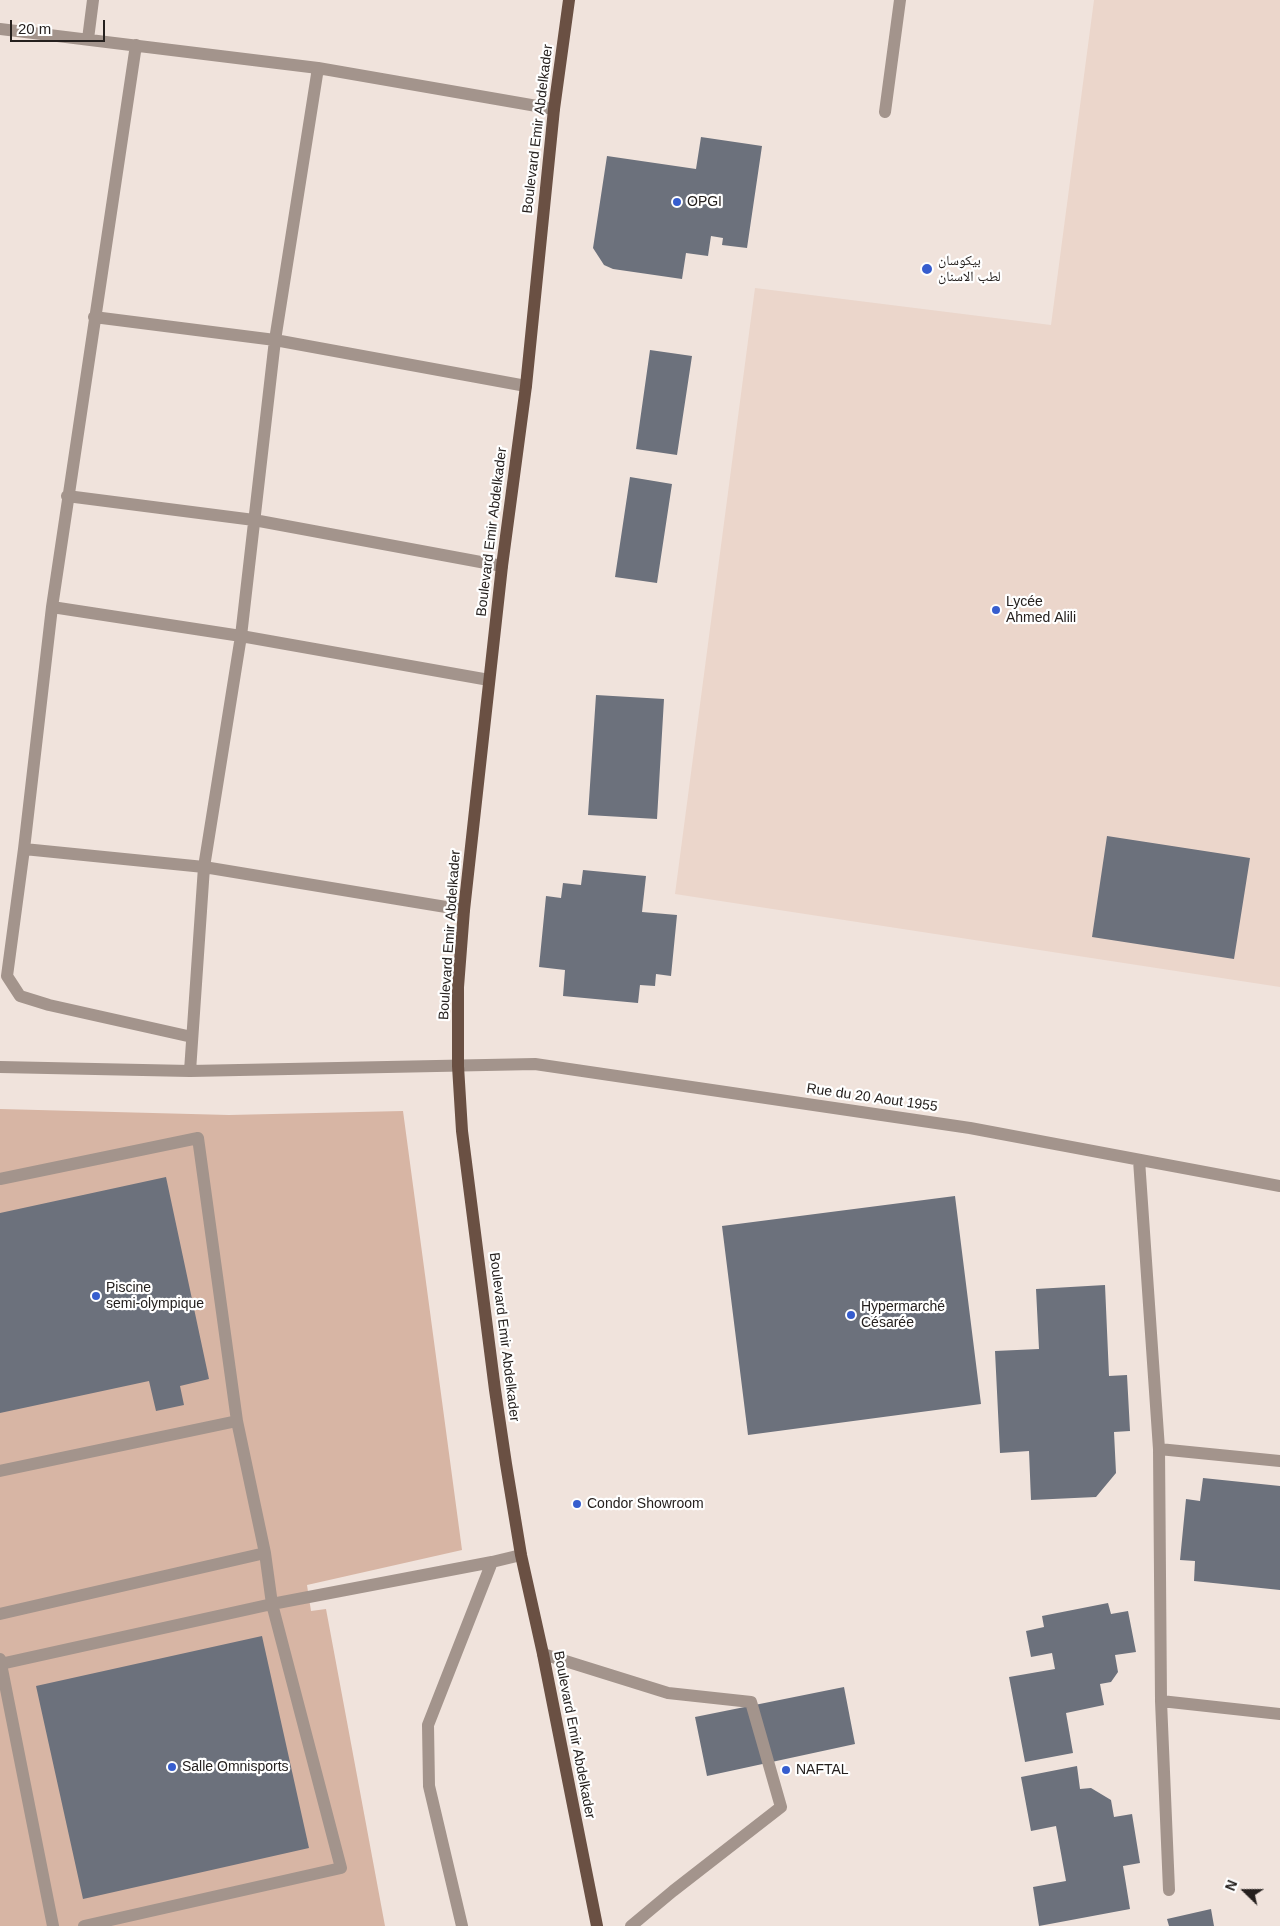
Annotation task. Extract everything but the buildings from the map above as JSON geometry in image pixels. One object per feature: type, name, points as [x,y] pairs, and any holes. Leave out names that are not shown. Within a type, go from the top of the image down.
[{"type":"main road","name":"Boulevard Emir Abdelkader","points":[[569,0],[554,109],[526,386],[502,566],[464,910],[458,987],[458,1066],[462,1131],[495,1390],[521,1555],[543,1654],[597,1926]]},
{"type":"street","points":[[88,39],[92,0]]},
{"type":"street","points":[[886,112],[900,0]]},
{"type":"street","points":[[0,29],[318,68],[554,109]]},
{"type":"street","points":[[136,45],[52,607],[8,976],[20,996],[49,1005],[192,1037]]},
{"type":"street","points":[[190,1071],[204,867],[241,636],[275,340],[318,68]]},
{"type":"street","points":[[94,317],[275,340],[526,386]]},
{"type":"street","points":[[68,496],[254,520],[502,566]]},
{"type":"street","points":[[52,607],[241,636],[490,680]]},
{"type":"street","points":[[24,849],[204,867],[464,910]]},
{"type":"street","name":"Rue du 20 Aout 1955","points":[[0,1068],[190,1071],[535,1064],[970,1128],[1280,1186]]},
{"type":"street","points":[[0,1179],[198,1138],[237,1421],[265,1553],[272,1604],[341,1868],[84,1926]]},
{"type":"street","points":[[1139,1160],[1159,1448],[1161,1701],[1169,1890]]},
{"type":"street","points":[[0,1471],[237,1421]]},
{"type":"street","points":[[1159,1448],[1280,1461]]},
{"type":"street","points":[[0,1614],[265,1553]]},
{"type":"street","points":[[53,1926],[1,1661],[272,1604],[521,1555]]},
{"type":"street","points":[[462,1926],[429,1786],[428,1725],[492,1562]]},
{"type":"street","points":[[543,1654],[668,1694],[751,1702],[781,1807],[631,1926]]},
{"type":"street","points":[[1161,1701],[1280,1714]]},
{"type":"shaded area","name":"Lycée Ahmed Alili","points":[[1094,0],[1280,0],[1280,987],[675,894],[755,288],[1051,325]]},
{"type":"shaded area","points":[[0,1109],[229,1115],[403,1111],[462,1550],[307,1585],[311,1611],[326,1609],[385,1926],[0,1926]]},
{"type":"place","name":"OPGI","points":[[677,202]]},
{"type":"place","name":"بيكوسان لطب الاسنان","points":[[927,269]]},
{"type":"place","name":"Lycée Ahmed Alili","points":[[996,610]]},
{"type":"place","name":"Piscine semi-olympique","points":[[96,1296]]},
{"type":"place","name":"Hypermarché Césarée","points":[[851,1315]]},
{"type":"place","name":"Condor Showroom","points":[[577,1504]]},
{"type":"place","name":"Salle Omnisports","points":[[172,1767]]},
{"type":"place","name":"NAFTAL","points":[[786,1770]]}]
